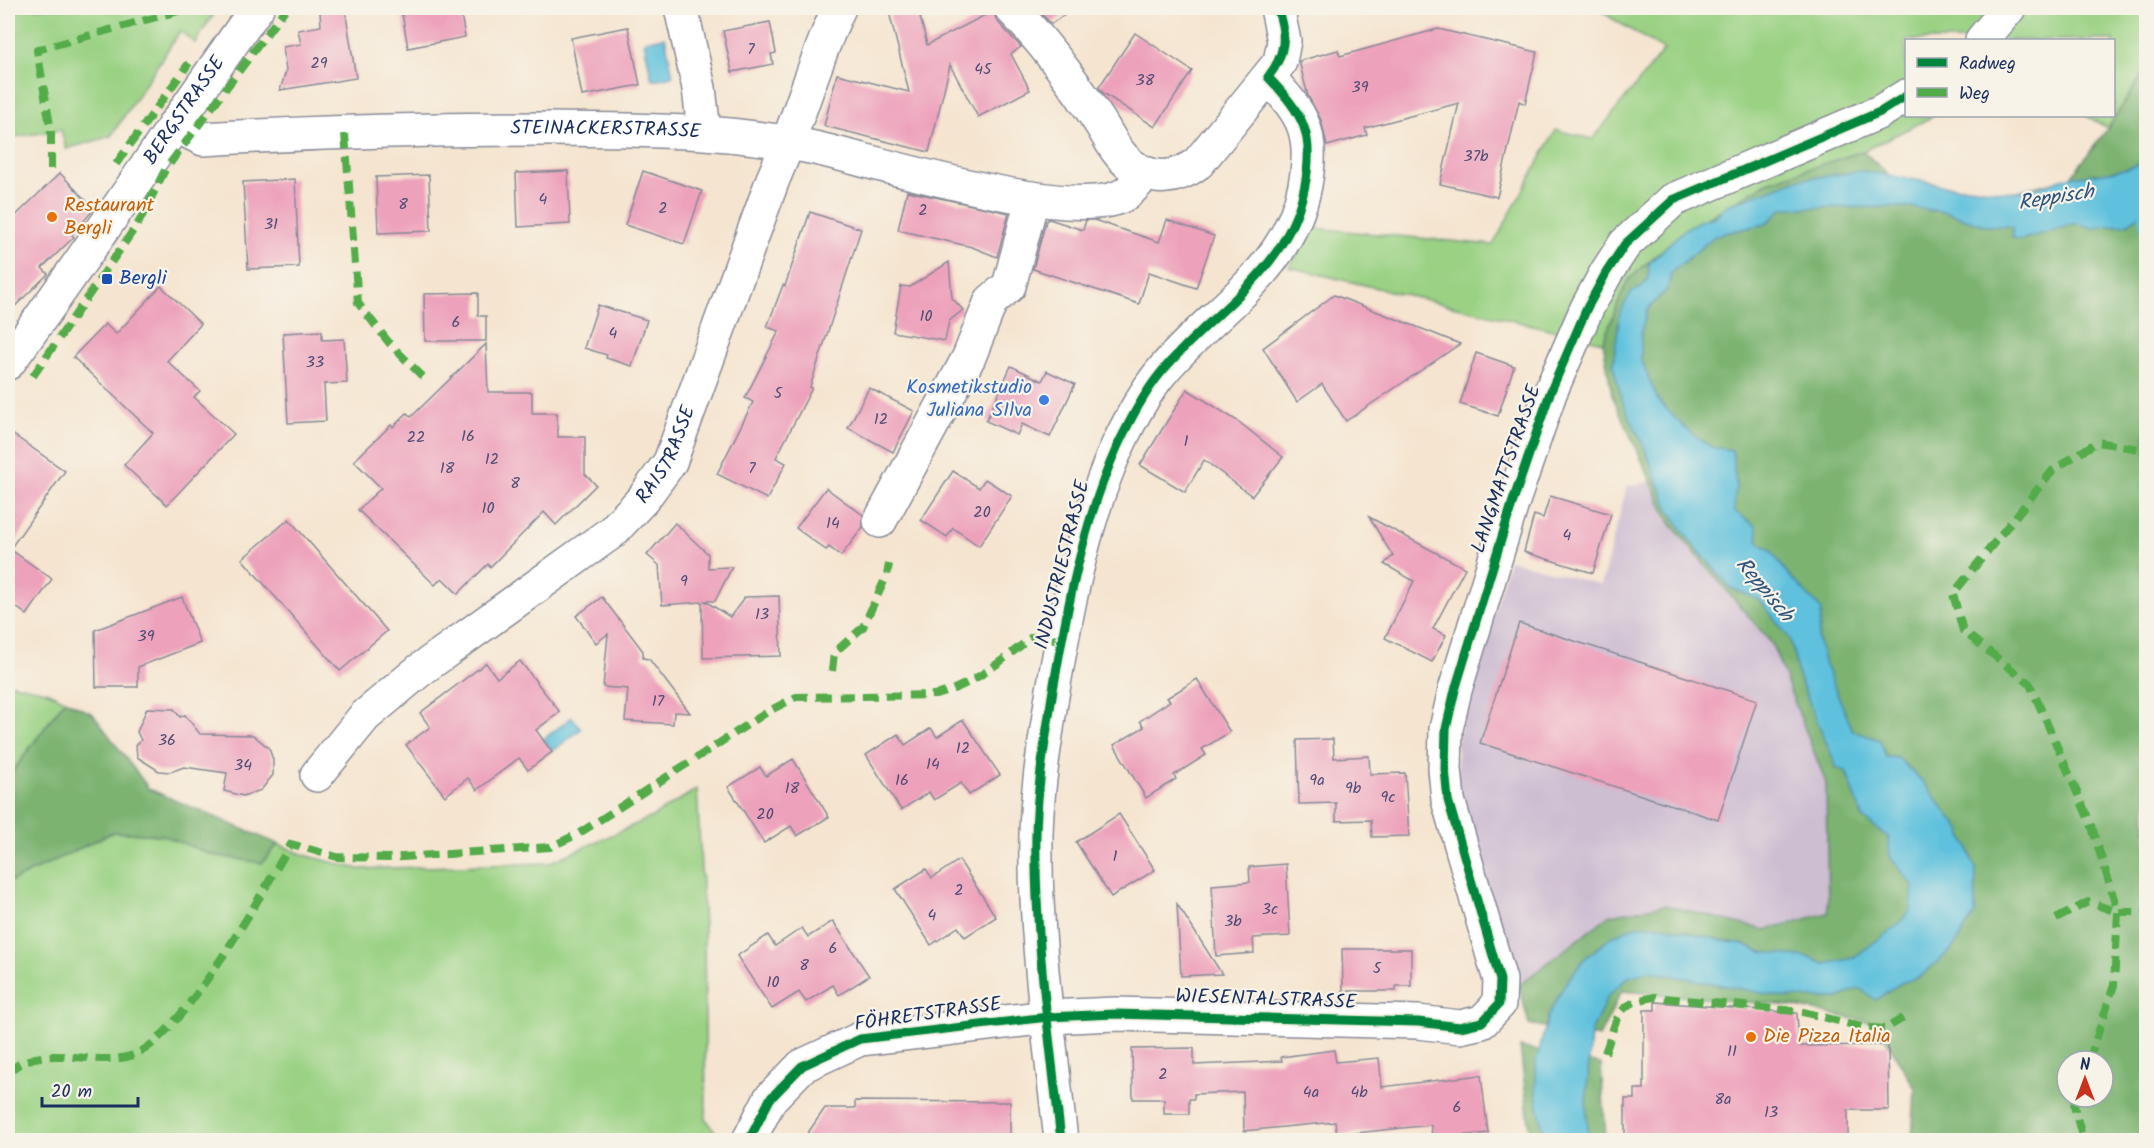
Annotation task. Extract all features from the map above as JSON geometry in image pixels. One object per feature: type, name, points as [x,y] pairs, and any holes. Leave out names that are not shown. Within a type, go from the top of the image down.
[{"type":"street","name":"BERGSTRASSE","points":[[8,363],[115,214],[174,125],[257,8]]},
{"type":"street","points":[[681,8],[699,88],[704,132]]},
{"type":"street","name":"RAISTRASSE","points":[[317,775],[365,716],[420,670],[612,532],[643,499],[670,462],[773,179],[789,144],[824,40],[839,8]]},
{"type":"street","points":[[1011,8],[1052,55],[1122,158],[1146,174],[1172,177],[1186,172],[1198,163],[1280,62],[1284,41],[1277,8]]},
{"type":"street","points":[[1983,39],[2009,8]]},
{"type":"street","name":"INDUSTRIESTRASSE","points":[[1061,1140],[1048,1017],[1036,835],[1041,765],[1061,640],[1103,479],[1124,432],[1159,375],[1281,249],[1300,209],[1308,153],[1305,124],[1292,102],[1268,77]]},
{"type":"street","name":"LANGMATTSTRASSE","points":[[1482,1022],[1499,1004],[1500,980],[1448,800],[1445,769],[1446,729],[1455,690],[1512,504],[1550,393],[1587,308],[1625,244],[1673,200],[1880,112],[1905,97]]},
{"type":"street","name":"STEINACKERSTRASSE","points":[[174,125],[203,139],[491,129],[704,132],[753,137],[817,148],[1032,200],[1087,203],[1124,196],[1146,174]]},
{"type":"street","points":[[880,521],[969,357],[991,301],[1010,286],[1032,200]]},
{"type":"street","name":"WIESENTALSTRASSE","points":[[1048,1017],[1115,1014],[1197,1015],[1418,1022],[1460,1027],[1482,1022]]},
{"type":"street","name":"FÖHRETSTRASSE","points":[[749,1140],[770,1099],[802,1066],[860,1039],[1048,1017]]},
{"type":"shaded area","points":[[1650,482],[1670,523],[1772,643],[1826,783],[1828,913],[1765,930],[1665,905],[1610,915],[1519,985],[1458,797],[1457,743],[1509,560],[1601,585],[1627,486]]},
{"type":"green space","points":[[8,8],[218,8],[195,43],[180,31],[111,136],[66,149],[61,130],[8,138]]},
{"type":"green space","points":[[1595,8],[2146,8],[2146,69],[2108,128],[2088,117],[2115,117],[2115,39],[1905,39],[1905,117],[1932,117],[1863,151],[1768,182],[1627,281],[1603,342],[1289,267],[1313,228],[1493,245],[1556,130],[1593,139],[1664,50]]},
{"type":"green space","points":[[2146,69],[2146,1140],[1912,1140],[1915,1088],[1877,1024],[1791,1006],[1622,991],[1599,1037],[1529,1024],[1519,985],[1610,915],[1665,905],[1765,930],[1828,913],[1826,783],[1772,644],[1670,523],[1612,395],[1603,342],[1627,281],[1680,234],[1768,182],[1863,151],[1929,212],[2070,178],[2108,128]]},
{"type":"green space","points":[[8,683],[46,691],[65,700],[8,778]]},
{"type":"green space","points":[[65,700],[93,714],[149,789],[278,844],[262,863],[213,855],[162,835],[113,832],[8,883],[8,778]]},
{"type":"green space","points":[[697,789],[704,927],[706,1119],[721,1140],[8,1140],[8,883],[113,832],[162,835],[213,855],[262,863],[278,844],[304,855],[359,869],[549,863],[652,817]]},
{"type":"green space","points":[[1520,1047],[1601,1064],[1606,1140],[1531,1140]]},
{"type":"water","points":[[665,37],[673,76],[652,80],[644,41]]},
{"type":"water","name":"Reppisch","points":[[2146,162],[2146,211],[2127,224],[2093,228],[2077,223],[2021,240],[2012,238],[2013,228],[2007,226],[1987,226],[1945,212],[1910,207],[1783,208],[1766,224],[1716,235],[1671,273],[1668,288],[1647,310],[1641,332],[1641,359],[1658,400],[1687,430],[1711,447],[1732,450],[1736,484],[1734,511],[1756,526],[1759,543],[1770,549],[1787,573],[1822,610],[1818,638],[1825,665],[1853,731],[1880,740],[1886,757],[1898,758],[1922,781],[1961,830],[1976,869],[1975,913],[1953,948],[1920,977],[1901,983],[1876,1000],[1859,988],[1839,998],[1782,997],[1649,971],[1627,978],[1608,996],[1591,1032],[1586,1106],[1589,1140],[1545,1140],[1536,1095],[1536,1061],[1549,1014],[1565,984],[1585,958],[1613,936],[1636,926],[1660,925],[1744,944],[1761,952],[1808,957],[1825,964],[1853,958],[1898,925],[1911,909],[1913,885],[1890,857],[1888,837],[1863,818],[1846,771],[1837,768],[1799,678],[1790,639],[1760,600],[1731,588],[1690,541],[1669,510],[1645,448],[1623,403],[1613,365],[1620,312],[1632,291],[1641,288],[1648,279],[1649,263],[1685,229],[1699,221],[1716,216],[1725,206],[1796,180],[1863,171],[1946,186],[2021,191],[2035,189],[2065,178],[2117,171]]},
{"type":"water","points":[[572,717],[581,729],[553,751],[544,739]]},
{"type":"building","points":[[401,8],[460,8],[465,37],[408,48]]},
{"type":"building","points":[[888,8],[918,8],[927,45],[993,11],[997,21],[1021,47],[1011,54],[1030,90],[978,117],[950,65],[929,152],[824,126],[837,74],[909,92]]},
{"type":"building","points":[[1036,8],[1073,8],[1051,24]]},
{"type":"building","points":[[345,9],[356,78],[280,90],[286,71],[283,47],[301,44],[298,30],[321,26],[320,12]]},
{"type":"building","points":[[770,22],[776,53],[771,54],[773,64],[732,72],[723,31]]},
{"type":"building","points":[[628,27],[640,85],[582,96],[571,38]]},
{"type":"building","points":[[1438,29],[1537,52],[1525,104],[1519,101],[1497,197],[1440,184],[1459,103],[1365,128],[1367,135],[1327,146],[1321,120],[1308,96],[1299,61],[1338,50],[1340,56]]},
{"type":"building","points":[[1135,33],[1192,71],[1155,127],[1103,93],[1099,87]]},
{"type":"building","points":[[568,171],[570,224],[518,227],[516,173]]},
{"type":"building","points":[[643,171],[702,191],[684,244],[625,225]]},
{"type":"building","name":"Restaurant Bergli","points":[[60,173],[94,209],[72,235],[74,237],[42,268],[48,274],[8,313],[8,223]]},
{"type":"building","points":[[429,175],[431,231],[378,233],[376,177]]},
{"type":"building","points":[[295,179],[299,267],[248,269],[243,182]]},
{"type":"building","points":[[907,191],[1009,213],[997,257],[972,247],[898,230]]},
{"type":"building","points":[[810,212],[861,229],[810,387],[812,388],[776,458],[786,463],[767,499],[717,474],[753,402],[745,398],[779,331],[767,327],[783,285],[785,286]]},
{"type":"building","points":[[1049,219],[1083,230],[1086,220],[1094,220],[1159,242],[1167,220],[1214,236],[1196,288],[1149,272],[1139,304],[1033,269],[1046,221]]},
{"type":"building","points":[[949,262],[952,298],[963,310],[949,321],[945,341],[893,332],[901,286],[910,287]]},
{"type":"building","points":[[161,286],[201,324],[167,361],[200,391],[194,397],[234,434],[167,505],[124,465],[153,433],[73,357],[105,324],[116,334]]},
{"type":"building","points":[[478,293],[478,316],[486,316],[486,341],[425,341],[424,294]]},
{"type":"building","points":[[1334,295],[1460,344],[1346,421],[1322,384],[1297,402],[1263,348]]},
{"type":"building","points":[[598,305],[647,320],[632,366],[584,348]]},
{"type":"building","points":[[322,331],[322,340],[344,339],[347,383],[324,384],[326,421],[288,423],[283,333]]},
{"type":"building","points":[[486,344],[488,392],[532,392],[532,413],[557,413],[558,437],[585,437],[585,474],[596,485],[556,525],[544,512],[490,567],[488,564],[458,594],[442,578],[435,585],[358,510],[381,488],[354,461],[391,425],[393,427],[407,413],[411,417]]},
{"type":"building","points":[[1476,353],[1514,366],[1498,416],[1460,404]]},
{"type":"building","points":[[1011,366],[1042,381],[1047,371],[1075,384],[1050,437],[1022,424],[1017,435],[986,421]]},
{"type":"building","points":[[869,388],[914,411],[893,452],[848,428]]},
{"type":"building","points":[[1187,389],[1239,422],[1283,457],[1252,496],[1204,460],[1185,492],[1140,465]]},
{"type":"building","points":[[8,431],[65,471],[10,549],[52,579],[27,615],[8,601]]},
{"type":"building","points":[[953,471],[979,488],[985,479],[1012,496],[979,546],[953,528],[947,537],[921,520]]},
{"type":"building","points":[[826,488],[863,515],[863,527],[841,556],[829,547],[826,550],[796,528]]},
{"type":"building","points":[[1550,496],[1611,514],[1593,573],[1524,552],[1534,515],[1543,518]]},
{"type":"building","points":[[1369,517],[1465,568],[1433,629],[1446,635],[1432,662],[1385,638],[1414,581],[1384,564],[1393,556]]},
{"type":"building","points":[[289,519],[387,631],[340,671],[242,559]]},
{"type":"building","points":[[675,523],[708,554],[708,568],[732,567],[715,601],[705,601],[730,617],[745,597],[779,596],[781,656],[703,658],[702,602],[662,605],[659,565],[647,555]]},
{"type":"building","points":[[182,597],[200,643],[138,667],[138,687],[96,687],[95,630]]},
{"type":"building","points":[[602,597],[643,651],[643,658],[649,659],[690,713],[674,712],[673,724],[625,721],[628,689],[603,687],[608,634],[596,643],[576,616]]},
{"type":"building","points":[[1519,623],[1757,700],[1718,820],[1480,743]]},
{"type":"building","points":[[520,661],[560,712],[536,730],[552,752],[528,770],[519,758],[477,790],[468,778],[445,796],[406,745],[430,727],[420,713],[486,663],[497,678]]},
{"type":"building","points":[[1197,679],[1230,732],[1202,749],[1206,755],[1174,775],[1176,779],[1146,798],[1114,745],[1144,727],[1140,721],[1170,701],[1167,698]]},
{"type":"building","points":[[147,708],[174,709],[180,717],[185,715],[200,734],[253,735],[269,748],[273,760],[273,775],[261,790],[243,796],[224,791],[227,773],[184,767],[170,772],[159,771],[137,757],[136,745],[141,740],[137,732]]},
{"type":"building","points":[[963,720],[1000,775],[969,795],[961,783],[934,800],[929,792],[901,810],[866,755],[898,734],[905,745],[931,728],[937,737]]},
{"type":"building","points":[[1333,739],[1334,758],[1369,756],[1370,774],[1405,773],[1409,836],[1372,837],[1371,820],[1336,821],[1336,803],[1299,804],[1297,740]]},
{"type":"building","points":[[793,759],[829,817],[797,836],[791,826],[764,843],[728,787],[760,767],[766,776]]},
{"type":"building","points":[[1119,814],[1155,870],[1111,897],[1076,842]]},
{"type":"building","points":[[959,860],[996,917],[965,937],[958,927],[931,945],[895,889],[926,869],[932,878]]},
{"type":"building","points":[[1286,864],[1290,936],[1253,938],[1254,953],[1216,956],[1212,885],[1250,882],[1249,867]]},
{"type":"building","points":[[1177,904],[1222,974],[1181,976]]},
{"type":"building","points":[[833,921],[869,976],[839,995],[833,985],[806,1002],[799,992],[772,1009],[737,956],[768,935],[775,946],[802,928],[808,937]]},
{"type":"building","points":[[1342,949],[1411,949],[1411,986],[1396,986],[1396,991],[1343,991]]},
{"type":"building","points":[[1655,1002],[1797,1013],[1799,1046],[1888,1045],[1889,1110],[1848,1110],[1848,1140],[1625,1140],[1625,1099],[1635,1099],[1635,1089],[1644,1089],[1644,1010],[1655,1010]]},
{"type":"building","points":[[1194,1048],[1194,1065],[1282,1061],[1281,1057],[1334,1050],[1336,1062],[1379,1058],[1382,1087],[1481,1075],[1488,1133],[1432,1139],[1431,1125],[1337,1135],[1335,1122],[1244,1131],[1243,1092],[1194,1094],[1194,1099],[1189,1099],[1189,1114],[1164,1114],[1164,1099],[1133,1099],[1132,1049]]},
{"type":"building","points":[[855,1101],[1010,1102],[1010,1140],[803,1140],[825,1108],[855,1108]]},
{"type":"waterway","points":[[2142,203],[2146,233]]},
{"type":"marked path","points":[[51,169],[51,131],[37,50],[189,8]]},
{"type":"marked path","points":[[33,376],[139,222],[165,170],[286,8]]},
{"type":"marked path","points":[[116,164],[189,63]]},
{"type":"marked path","points":[[345,134],[358,303],[390,344],[423,377]]},
{"type":"marked path","points":[[2093,1049],[2114,985],[2118,912],[2092,827],[2030,684],[1963,631],[1953,594],[2053,470],[2097,442],[2146,450]]},
{"type":"marked path","points":[[832,671],[834,653],[863,627],[887,575],[889,564]]},
{"type":"marked path","points":[[8,1073],[21,1063],[36,1058],[52,1056],[118,1058],[134,1055],[154,1042],[198,993],[242,927],[291,844],[337,857],[388,858],[550,847],[578,834],[769,711],[796,697],[936,695],[975,679],[1032,637],[1061,640]]},
{"type":"marked path","points":[[2056,919],[2088,902],[2118,912],[2146,912]]},
{"type":"marked path","points":[[1605,1053],[1616,1021],[1625,1008],[1632,1003],[1655,997],[1803,1012],[1862,1027],[1885,1029],[1903,1018]]},
{"type":"marked path","points":[[2075,1109],[2083,1140]]},
{"type":"cycle path","points":[[1061,1140],[1040,948],[1036,834],[1042,765],[1063,632],[1085,536],[1095,505],[1118,445],[1137,409],[1159,375],[1265,267],[1282,243],[1296,216],[1308,167],[1307,138],[1298,114],[1268,77],[1274,69],[1283,44],[1282,27],[1277,8]]},
{"type":"cycle path","points":[[749,1140],[770,1099],[802,1066],[860,1039],[1048,1017],[1115,1014],[1418,1022],[1460,1027],[1482,1022],[1499,1004],[1500,980],[1448,800],[1445,769],[1446,729],[1455,690],[1512,504],[1550,393],[1587,308],[1625,244],[1673,200],[1880,112],[1905,97]]},
{"type":"place","name":"Restaurant Bergli","points":[[52,217]]},
{"type":"place","name":"Bergli","points":[[107,279]]},
{"type":"place","name":"Kosmetikstudio Juliana SIlva","points":[[1044,400]]},
{"type":"place","name":"Die Pizza Italia","points":[[1751,1037]]}]
